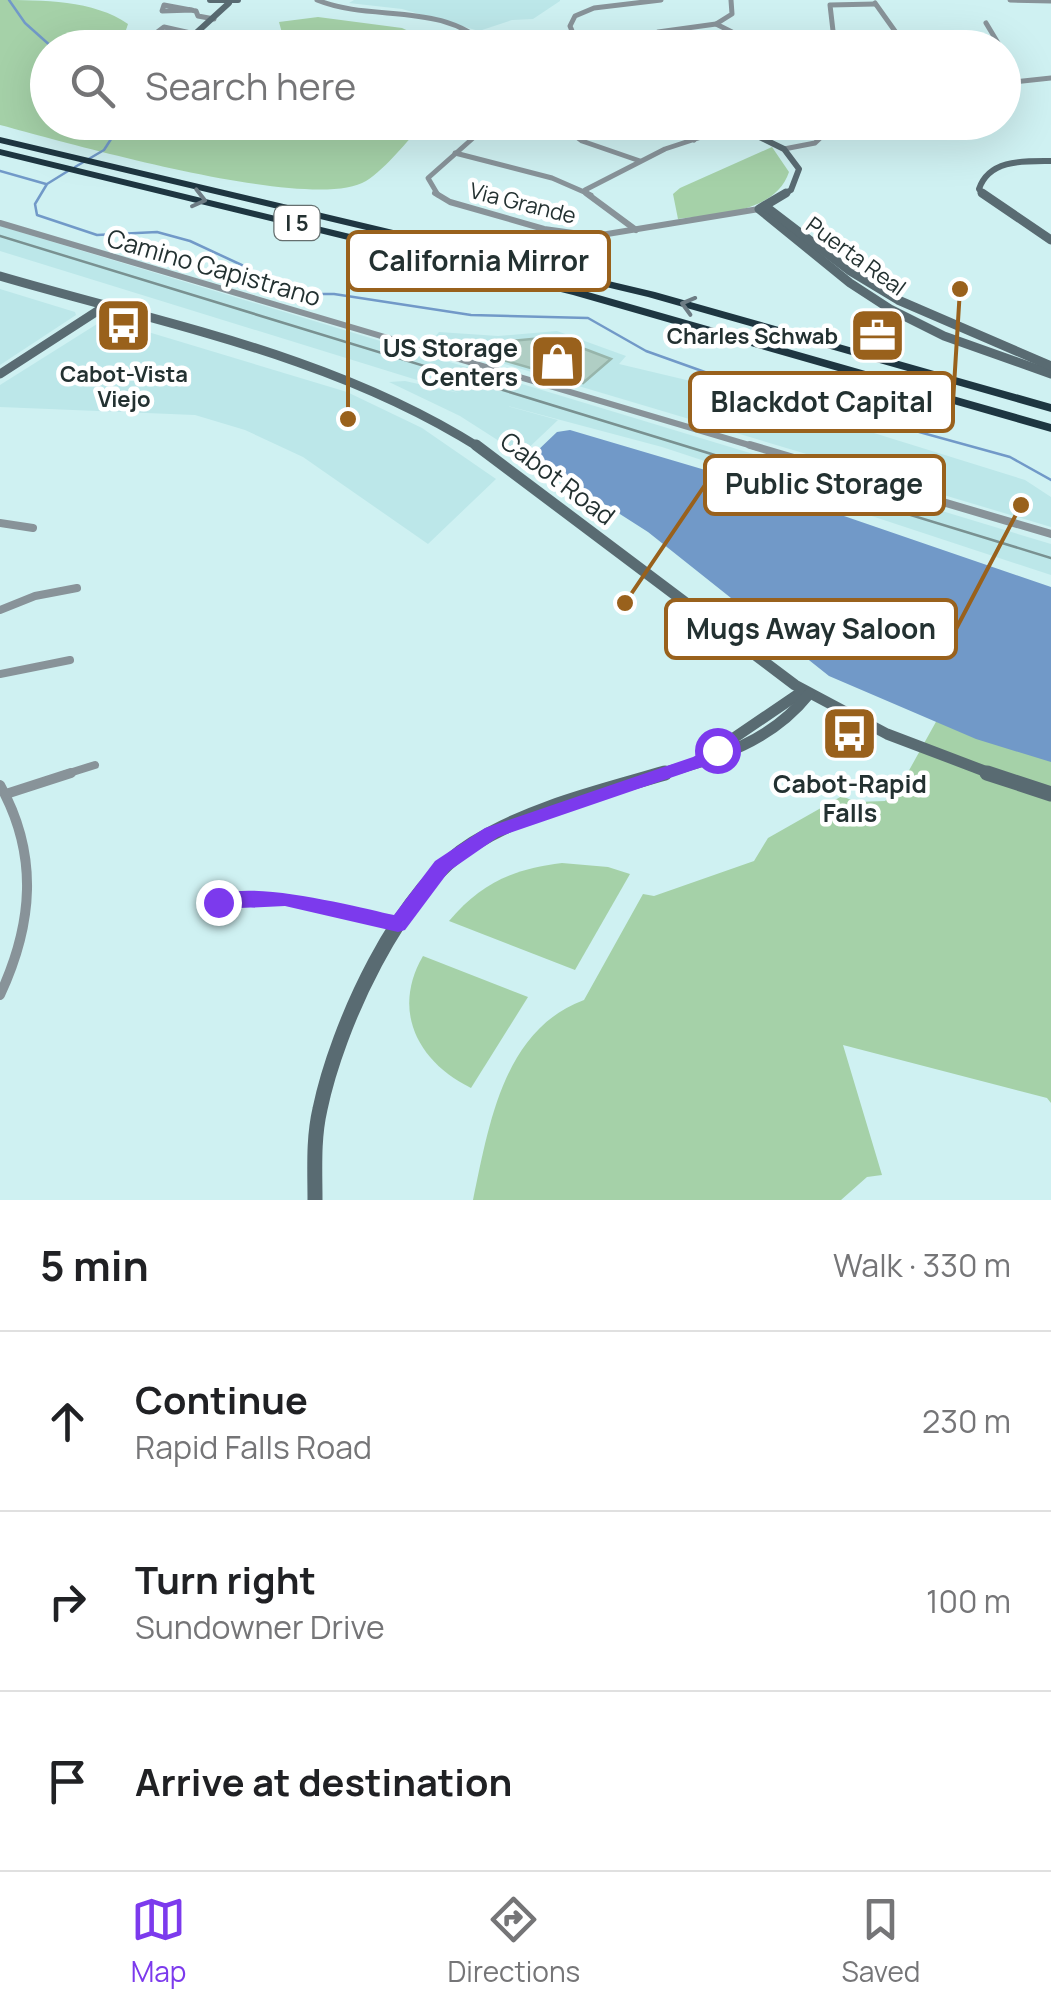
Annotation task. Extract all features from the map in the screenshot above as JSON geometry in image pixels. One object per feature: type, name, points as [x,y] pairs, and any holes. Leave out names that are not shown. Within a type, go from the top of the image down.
[{"type":"highway","name":"I 5","points":[[0,136],[38,149],[651,294],[1051,408]]},
{"type":"highway","name":"I 5","points":[[0,152],[640,309],[1051,428]]},
{"type":"street","points":[[210,0],[234,2]]},
{"type":"street","points":[[572,30],[575,16],[594,8],[661,0]]},
{"type":"street","points":[[661,30],[716,24],[732,14],[731,0]]},
{"type":"street","points":[[1010,0],[1051,1]]},
{"type":"street","points":[[318,1],[397,10],[467,30]]},
{"type":"street","points":[[201,30],[234,2]]},
{"type":"street","points":[[832,30],[830,5],[874,2],[894,30]]},
{"type":"street","points":[[192,10],[162,11],[169,4],[192,10],[198,16],[215,18]]},
{"type":"street","points":[[986,23],[990,30]]},
{"type":"street","points":[[716,24],[728,30]]},
{"type":"street","points":[[1021,81],[1051,78]]},
{"type":"street","name":"Via Grande","points":[[466,140],[428,178],[436,194],[450,202],[568,235],[636,230],[762,208]]},
{"type":"street","points":[[581,140],[640,161]]},
{"type":"street","points":[[585,190],[640,161],[694,140]]},
{"type":"street","points":[[768,140],[784,150],[826,140]]},
{"type":"street","name":"Puerta Real","points":[[762,208],[791,190],[796,178],[799,169],[784,150]]},
{"type":"street","points":[[455,153],[585,190],[618,209],[636,230]]},
{"type":"street","points":[[1051,161],[1008,164],[990,170],[980,180],[979,189],[988,201],[1051,240]]},
{"type":"street","name":"Puerta Real","points":[[762,208],[790,218],[842,266],[896,301],[969,336],[1051,366]]},
{"type":"street","name":"Puerta Real","points":[[762,208],[850,283],[890,309],[944,336],[1051,374]]},
{"type":"street","name":"Camino Capistrano","points":[[0,223],[1051,534]]},
{"type":"street","name":"Cabot Road","points":[[0,276],[320,369],[424,414],[484,449],[746,651],[809,694],[894,739],[1051,794]]},
{"type":"street","points":[[0,374],[102,308]]},
{"type":"street","points":[[0,523],[33,528]]},
{"type":"street","points":[[0,610],[35,596],[77,588]]},
{"type":"street","points":[[0,674],[70,660]]},
{"type":"street","points":[[315,1200],[316,1137],[325,1090],[398,924],[442,866],[492,832],[699,762],[797,694],[809,694]]},
{"type":"street","points":[[0,995],[10,975],[30,900],[28,861],[19,822],[3,790],[94,765]]},
{"type":"street","points":[[218,902],[285,899],[398,924]]},
{"type":"shaded area","points":[[560,0],[533,19],[512,20],[482,30],[402,9],[349,3]]},
{"type":"shaded area","points":[[0,226],[1051,544],[1051,575],[662,447],[500,404],[558,420],[521,455],[460,416],[389,382],[405,381],[459,393],[0,251]]},
{"type":"shaded area","points":[[0,289],[75,312],[76,315],[0,365]]},
{"type":"shaded area","points":[[105,319],[347,392],[422,428],[496,479],[428,544],[303,457],[245,430],[195,415],[0,407],[0,385]]},
{"type":"shaded area","points":[[557,331],[626,356],[619,364],[758,397],[1025,480],[1051,497],[1051,527],[431,342],[439,332],[498,336]]},
{"type":"green space","points":[[0,0],[84,6],[128,24],[126,30],[30,30],[30,133],[0,125]]},
{"type":"green space","points":[[318,17],[406,30],[281,30],[279,22]]},
{"type":"green space","points":[[57,140],[409,140],[366,181],[338,189],[296,189],[244,182]]},
{"type":"green space","points":[[772,147],[789,172],[771,196],[726,213],[678,219],[673,194],[680,188]]},
{"type":"green space","points":[[1051,587],[1051,1103],[1047,1098],[843,1045],[882,1175],[867,1177],[841,1200],[473,1200],[494,1112],[518,1057],[535,1033],[557,1014],[584,1000],[643,894],[654,896],[754,861],[768,838],[842,796],[856,802],[885,801],[902,783],[942,711]]},
{"type":"green space","points":[[562,863],[608,867],[630,874],[575,970],[449,921],[473,897],[499,880],[528,869]]},
{"type":"green space","points":[[423,956],[528,997],[471,1088],[437,1064],[415,1033],[410,996]]},
{"type":"water","points":[[570,430],[739,480],[1051,587],[1051,762],[976,739],[829,676],[648,532],[537,461],[535,453],[557,432]]},
{"type":"building","name":"US Storage Centers","points":[[553,337],[611,359],[583,383],[475,352],[488,343]]},
{"type":"waterway","points":[[9,0],[33,30]]},
{"type":"waterway","points":[[75,167],[104,150],[110,140]]},
{"type":"waterway","points":[[0,171],[46,184]]},
{"type":"waterway","points":[[68,171],[47,184],[35,204],[37,215],[97,235],[157,232],[190,241],[246,267],[258,284],[286,294],[334,294],[471,315],[588,318],[646,351],[716,376],[1010,457],[1051,480]]},
{"type":"railway","points":[[0,236],[1051,558]]},
{"type":"place","name":"Blackdot Capital","points":[[960,289]]},
{"type":"place","name":"Cabot-Vista Viejo","points":[[124,326]]},
{"type":"place","name":"Charles Schwab","points":[[877,336]]},
{"type":"place","name":"US Storage Centers","points":[[557,361]]},
{"type":"place","name":"California Mirror","points":[[348,419]]},
{"type":"place","name":"Mugs Away Saloon","points":[[1021,505]]},
{"type":"place","name":"Public Storage","points":[[625,603]]},
{"type":"place","name":"Cabot-Rapid Falls","points":[[850,734]]},
{"type":"route","points":[[218,902],[285,899],[398,924],[419,891],[442,866],[492,832],[699,762],[717,750]]}]
